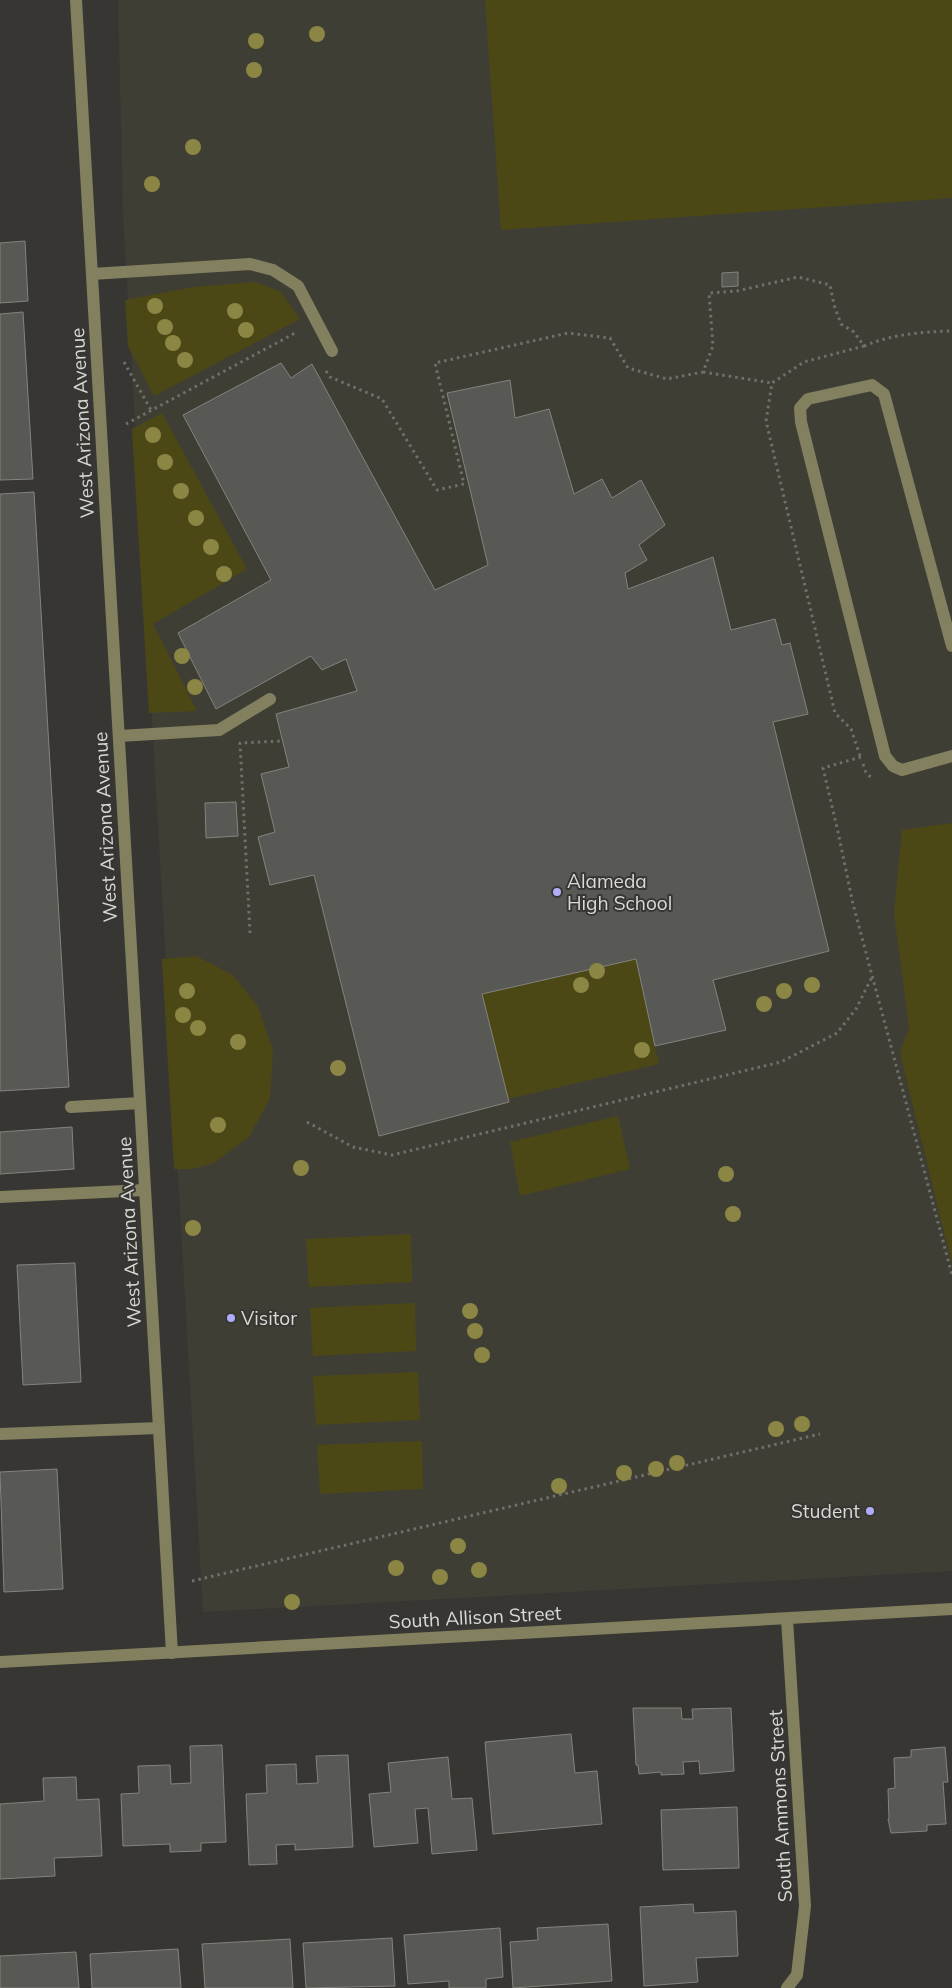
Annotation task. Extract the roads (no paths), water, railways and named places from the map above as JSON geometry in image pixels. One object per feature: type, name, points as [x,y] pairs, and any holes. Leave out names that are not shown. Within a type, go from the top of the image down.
[{"type":"street","name":"West Arizona Avenue","points":[[76,0],[172,1653]]},
{"type":"street","points":[[92,274],[250,264],[273,270],[298,286],[332,350]]},
{"type":"street","points":[[952,646],[884,394],[872,385],[808,399],[800,408],[800,422],[885,756],[893,766],[902,770],[952,756]]},
{"type":"street","points":[[119,736],[220,730],[270,699]]},
{"type":"street","points":[[71,1107],[140,1103]]},
{"type":"street","points":[[0,1197],[145,1190]]},
{"type":"street","points":[[0,1434],[159,1428]]},
{"type":"street","name":"South Allison Street","points":[[0,1662],[952,1609]]},
{"type":"street","name":"South Ammons Street","points":[[787,1619],[805,1906],[797,1975],[787,1988]]},
{"type":"place","name":"Alameda High School","points":[[557,892]]},
{"type":"place","name":"Visitor","points":[[231,1318]]},
{"type":"place","name":"Student","points":[[870,1511]]}]
